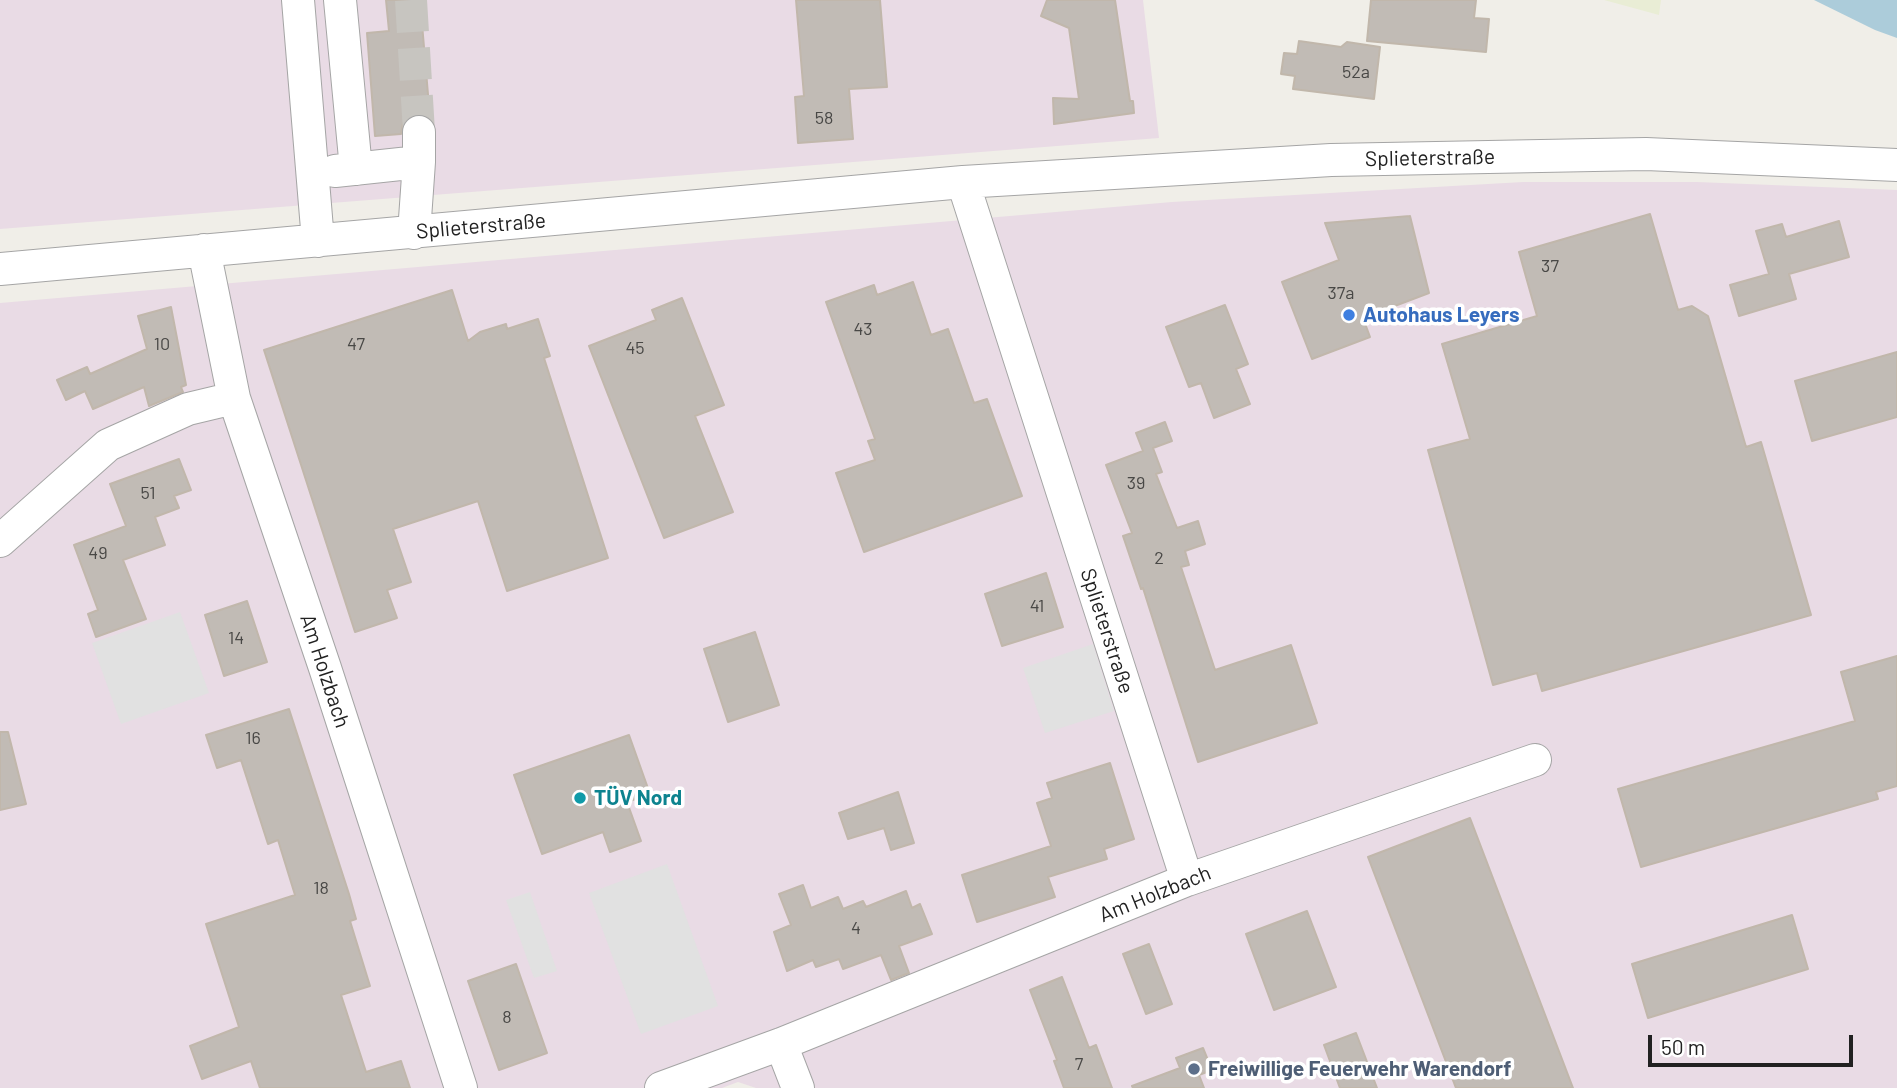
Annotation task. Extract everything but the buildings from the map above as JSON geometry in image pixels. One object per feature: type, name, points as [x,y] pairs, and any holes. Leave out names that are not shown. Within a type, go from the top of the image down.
[{"type":"street","points":[[298,0],[318,241]]},
{"type":"street","points":[[340,0],[356,169]]},
{"type":"street","points":[[313,172],[356,169],[419,147],[414,233]]},
{"type":"street","name":"Splieterstraße","points":[[0,269],[963,182],[1331,160],[1646,154],[1897,165]]},
{"type":"street","name":"Splieterstraße","points":[[963,182],[1187,880]]},
{"type":"street","name":"Am Holzbach","points":[[204,250],[234,398],[461,1088]]},
{"type":"street","points":[[0,541],[108,445],[188,409],[234,398]]},
{"type":"street","name":"Am Holzbach","points":[[661,1088],[781,1044],[1187,880],[1535,760]]},
{"type":"street","points":[[781,1044],[798,1088]]},
{"type":"shaded area","points":[[0,0],[1143,0],[1159,138],[0,229]]},
{"type":"shaded area","points":[[1523,182],[1697,182],[1897,190],[1897,1088],[756,1088],[738,1082],[722,1088],[0,1088],[0,303],[1172,202]]},
{"type":"shaded area","points":[[180,612],[209,693],[121,724],[92,643]]},
{"type":"shaded area","points":[[1093,644],[1114,711],[1045,733],[1023,668]]},
{"type":"shaded area","points":[[667,864],[718,1006],[641,1034],[589,893]]},
{"type":"shaded area","points":[[530,892],[557,971],[534,978],[506,900]]},
{"type":"green space","points":[[1604,0],[1661,0],[1659,15]]},
{"type":"water","points":[[1814,0],[1897,0],[1897,38],[1875,30]]},
{"type":"tunnel","points":[[411,0],[419,132]]},
{"type":"place","name":"Autohaus Leyers","points":[[1349,315]]},
{"type":"place","name":"TÜV Nord","points":[[580,798]]},
{"type":"place","name":"Freiwillige Feuerwehr Warendorf","points":[[1194,1069]]}]
